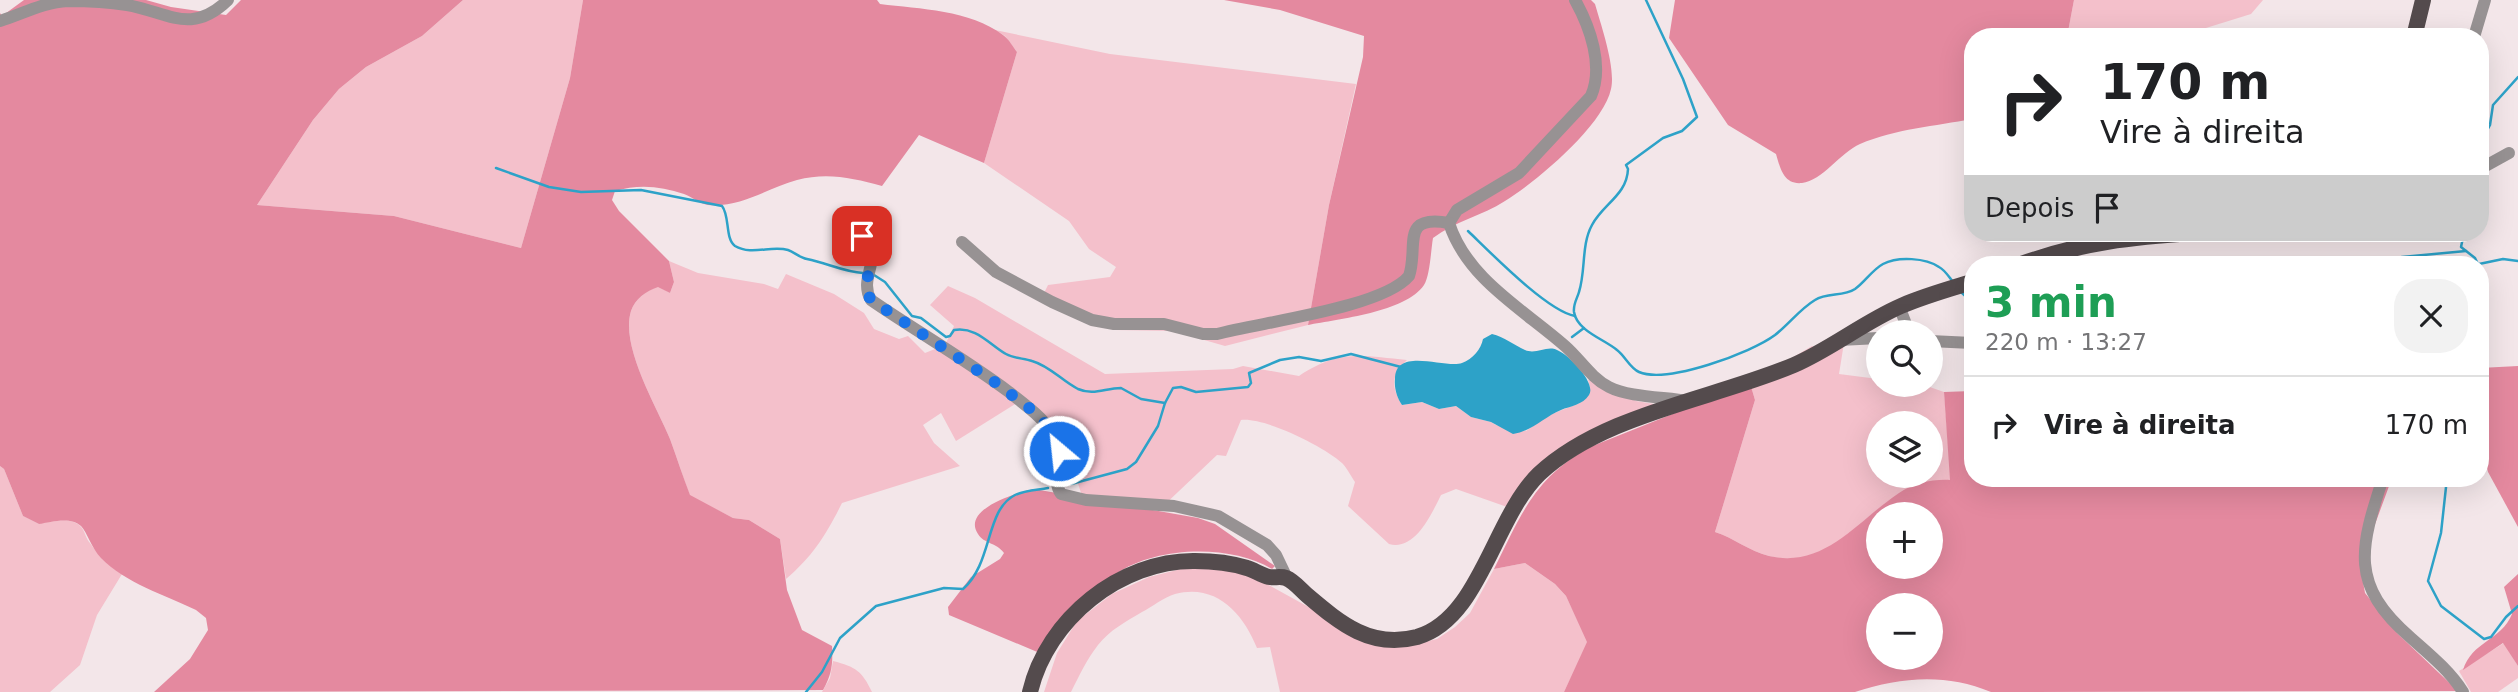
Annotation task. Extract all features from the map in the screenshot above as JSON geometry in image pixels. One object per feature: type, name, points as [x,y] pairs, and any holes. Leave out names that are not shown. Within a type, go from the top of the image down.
[{"type":"main road","points":[[2416,28],[2423,0]]},
{"type":"main road","points":[[2046,256],[2098,242]]},
{"type":"main road","points":[[1030,692],[1038,666],[1059,631],[1090,601],[1121,579],[1167,563],[1222,563],[1247,568],[1266,576],[1287,578],[1339,622],[1372,639],[1400,640],[1431,632],[1457,612],[1508,515],[1538,476],[1556,459],[1590,439],[1688,401],[1750,382],[1796,364],[1899,306],[1964,285]]},
{"type":"street","points":[[148,0],[164,16]]},
{"type":"street","points":[[0,21],[43,5],[63,1],[129,5],[176,20],[190,21],[202,18],[228,0]]},
{"type":"street","points":[[1575,0],[1594,49],[1595,82],[1591,96],[1519,173],[1457,210],[1449,223],[1455,242],[1489,284],[1578,357],[1599,381],[1624,393],[1688,401]]},
{"type":"street","points":[[2477,28],[2486,0]]},
{"type":"street","points":[[2489,164],[2509,153]]},
{"type":"street","points":[[962,242],[996,272],[1092,320],[1114,324],[1164,324],[1203,334],[1217,334],[1319,312],[1391,291],[1409,276],[1415,230],[1423,222],[1433,220],[1449,223]]},
{"type":"street","points":[[847,230],[862,236],[870,246],[867,291],[871,300],[992,380],[1032,410],[1052,431],[1058,442],[1057,486],[1060,494],[1086,500],[1174,506],[1218,516],[1267,545],[1276,555],[1287,578]]},
{"type":"street","points":[[1899,306],[1904,320]]},
{"type":"street","points":[[1840,340],[1866,339]]},
{"type":"street","points":[[1943,342],[1964,343]]},
{"type":"street","points":[[2380,487],[2372,512],[2364,560],[2373,596],[2384,613],[2431,656],[2463,692]]},
{"type":"shaded area","points":[[24,0],[146,0],[171,7],[226,15],[241,0],[463,0],[422,36],[366,67],[339,89],[313,120],[257,205],[394,216],[521,248],[570,78],[583,0],[877,0],[880,4],[928,9],[975,20],[1005,37],[1017,52],[984,163],[919,135],[882,186],[850,178],[819,176],[786,183],[743,201],[720,205],[705,204],[684,194],[650,187],[615,191],[612,200],[619,211],[669,261],[674,282],[670,293],[658,287],[642,296],[631,311],[629,325],[635,358],[670,439],[690,495],[733,518],[749,520],[780,539],[787,590],[802,630],[832,646],[831,669],[823,690],[154,692],[190,659],[208,630],[206,618],[196,610],[146,588],[111,567],[98,554],[77,523],[60,520],[39,524],[23,516],[4,469],[0,466],[0,13],[2,16]]},
{"type":"shaded area","points":[[463,0],[583,0],[570,78],[521,248],[394,216],[257,205],[313,120],[339,89],[366,67],[422,36]]},
{"type":"shaded area","points":[[1224,0],[1591,0],[1595,4],[1607,46],[1611,89],[1596,119],[1550,167],[1505,201],[1433,238],[1426,281],[1415,294],[1402,302],[1371,313],[1308,325],[1329,205],[1363,57],[1364,36],[1280,10]]},
{"type":"shaded area","points":[[1675,0],[2074,0],[2069,28],[1964,28],[1964,120],[1901,131],[1860,144],[1817,177],[1802,183],[1786,178],[1776,154],[1728,125],[1669,38]]},
{"type":"shaded area","points":[[2074,0],[2263,0],[2251,14],[2206,28],[2069,28]]},
{"type":"shaded area","points":[[995,30],[1110,54],[1356,84],[1329,205],[1308,325],[1225,346],[1173,331],[1115,330],[1042,297],[1048,285],[1110,277],[1116,267],[1089,249],[1069,221],[984,163],[1017,52],[1005,36]]},
{"type":"shaded area","points":[[669,261],[698,273],[764,284],[778,289],[786,274],[834,294],[864,313],[874,329],[899,339],[908,336],[925,353],[945,345],[954,326],[930,305],[948,286],[975,298],[1105,374],[1233,369],[1243,366],[1299,376],[1327,362],[1351,356],[1407,360],[1394,381],[1402,405],[1422,402],[1439,409],[1456,406],[1471,417],[1526,431],[1549,415],[1580,403],[1590,387],[1588,380],[1600,381],[1636,401],[1660,405],[1605,429],[1510,508],[1456,489],[1441,495],[1421,530],[1407,542],[1398,545],[1389,544],[1348,506],[1355,482],[1342,463],[1309,442],[1265,423],[1241,420],[1226,456],[1217,455],[1159,510],[1084,502],[1066,447],[1020,401],[956,441],[941,413],[923,425],[934,443],[960,466],[842,503],[818,544],[786,579],[780,539],[749,520],[733,518],[690,496],[670,439],[635,358],[629,325],[631,311],[638,299],[658,286],[670,293],[674,282]]},
{"type":"shaded area","points":[[1844,343],[1839,374],[1866,377],[1866,397],[1943,397],[1944,392],[1951,480],[1943,481],[1943,411],[1866,411],[1866,488],[1913,488],[1889,502],[1866,502],[1866,520],[1841,540],[1820,552],[1796,558],[1769,556],[1715,532],[1755,400],[1750,383],[1812,346],[1819,349]]},
{"type":"shaded area","points":[[2518,366],[2518,527],[2489,474],[2489,368]]},
{"type":"shaded area","points":[[1750,383],[1755,400],[1715,532],[1762,554],[1789,558],[1824,549],[1866,519],[1866,579],[1943,579],[1943,502],[1887,502],[1909,488],[1943,488],[1943,480],[1950,480],[1944,392],[1964,391],[1964,487],[2389,487],[2360,565],[2365,593],[2398,634],[2458,691],[1991,692],[1957,682],[1923,679],[1889,683],[1855,692],[1564,692],[1587,642],[1566,596],[1555,584],[1525,563],[1494,569],[1531,499],[1555,472],[1590,447]]},
{"type":"shaded area","points":[[0,466],[4,469],[23,516],[39,524],[62,520],[78,524],[100,556],[122,574],[97,615],[80,665],[50,692],[0,692]]},
{"type":"shaded area","points":[[1034,489],[1198,518],[1215,524],[1275,566],[1272,569],[1236,555],[1215,552],[1172,554],[1132,565],[1110,579],[1042,654],[949,615],[948,607],[971,577],[1000,559],[1004,553],[978,534],[975,525],[977,517],[994,503]]},
{"type":"shaded area","points":[[1525,563],[1555,584],[1566,596],[1588,642],[1564,692],[1280,692],[1270,647],[1257,648],[1244,623],[1226,604],[1203,593],[1190,592],[1167,597],[1108,635],[1090,656],[1071,692],[1044,692],[1057,653],[1077,621],[1112,594],[1149,577],[1189,567],[1224,568],[1256,578],[1314,610],[1415,644],[1437,639],[1470,613],[1494,569]]},
{"type":"shaded area","points":[[2518,574],[2518,666],[2503,643],[2463,670],[2473,653],[2507,623],[2512,614],[2504,587]]},
{"type":"shaded area","points":[[2504,643],[2518,666],[2518,678],[2498,692],[2471,692],[2459,671]]},
{"type":"shaded area","points":[[833,661],[857,671],[872,692],[822,692],[830,678]]},
{"type":"water","points":[[1492,334],[1529,351],[1553,349],[1562,353],[1574,363],[1589,383],[1589,395],[1580,403],[1513,434],[1491,422],[1471,417],[1456,406],[1439,409],[1422,402],[1402,405],[1396,393],[1395,382],[1397,369],[1403,363],[1462,363],[1473,356],[1483,339]]},
{"type":"waterway","points":[[1646,0],[1683,79],[1697,117],[1682,131],[1663,138],[1626,165],[1628,169],[1624,186],[1592,225],[1586,241],[1581,284],[1574,309],[1576,319],[1585,329],[1617,350],[1639,372],[1652,375],[1669,374],[1708,365],[1748,350],[1775,335],[1815,300],[1850,291],[1889,261],[1904,259],[1927,262],[1941,268],[1953,282]]},
{"type":"waterway","points":[[2489,127],[2493,105],[2518,77]]},
{"type":"waterway","points":[[496,168],[549,187],[581,192],[641,190],[722,206],[732,243],[741,249],[788,250],[804,258],[863,273]]},
{"type":"waterway","points":[[1468,231],[1504,266],[1550,304],[1575,316]]},
{"type":"waterway","points":[[2462,242],[2461,247],[2472,256]]},
{"type":"waterway","points":[[2413,256],[2466,251]]},
{"type":"waterway","points":[[2489,262],[2503,259],[2518,261]]},
{"type":"waterway","points":[[874,275],[885,282],[912,316],[921,318],[946,337],[954,330],[976,333],[1009,356],[1045,366],[1078,389],[1094,392],[1121,388],[1141,399],[1165,403]]},
{"type":"waterway","points":[[1572,337],[1584,328]]},
{"type":"waterway","points":[[1071,484],[1127,469],[1136,462],[1158,426],[1173,388],[1181,387],[1196,392],[1248,387],[1251,383],[1249,373],[1280,360],[1299,357],[1321,361],[1351,354],[1401,367]]},
{"type":"waterway","points":[[2446,487],[2441,533],[2428,581],[2441,606],[2484,639],[2491,637],[2518,606]]},
{"type":"waterway","points":[[806,692],[822,672],[840,638],[876,606],[944,588],[963,589],[980,565],[993,524],[1005,502],[1019,493],[1048,488]]},
{"type":"route","points":[[862,236],[871,251],[867,291],[871,300],[992,380],[1032,410],[1052,431],[1059,451]]}]
